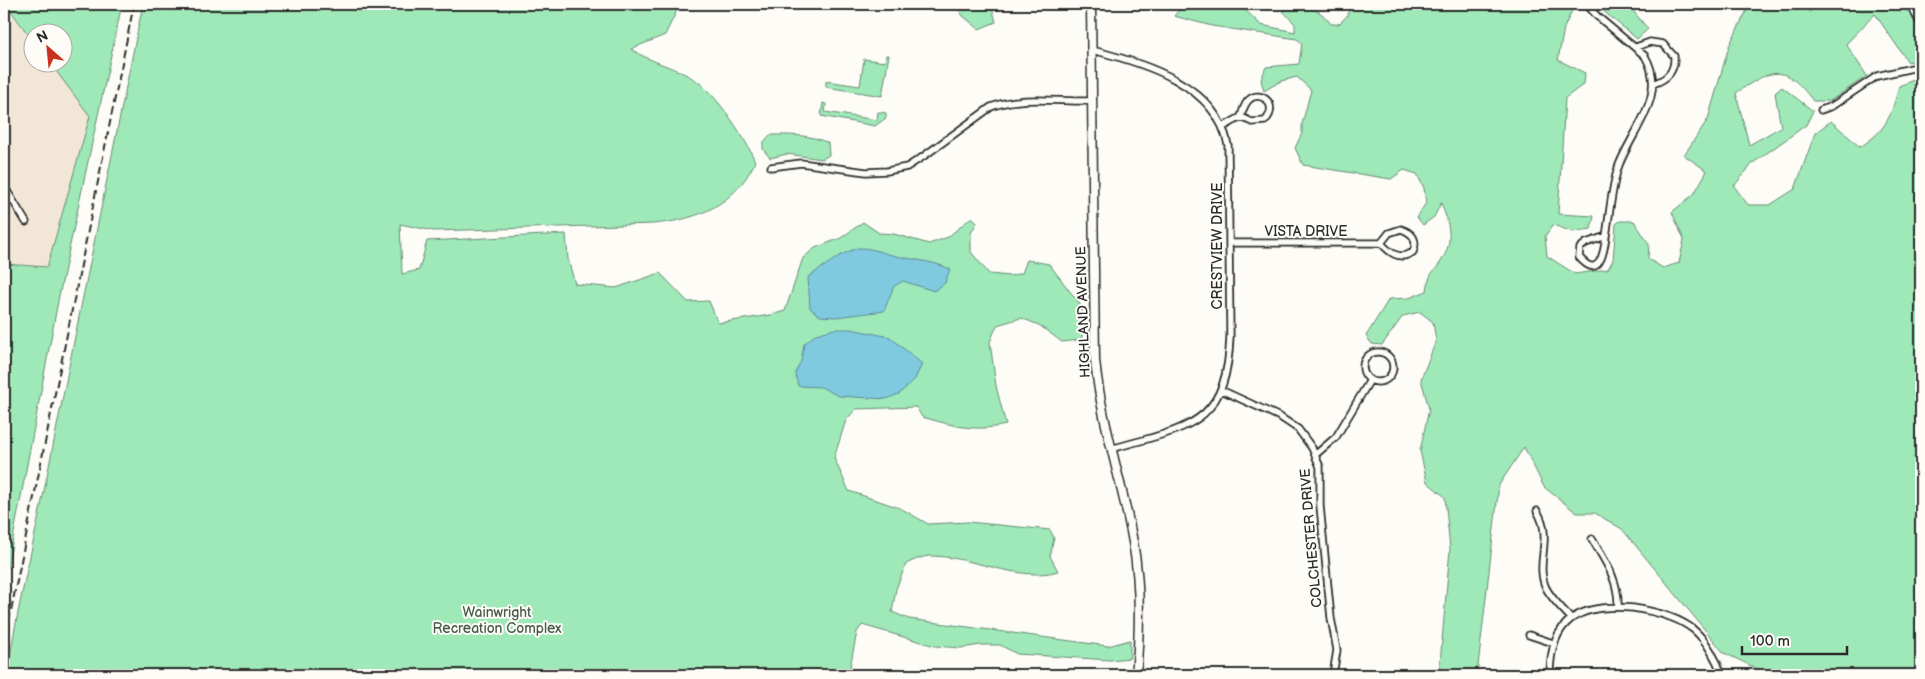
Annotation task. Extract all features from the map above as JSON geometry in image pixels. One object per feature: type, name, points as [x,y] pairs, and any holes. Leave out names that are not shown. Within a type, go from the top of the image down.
[{"type":"street","name":"HIGHLAND AVENUE","points":[[1091,4],[1095,360],[1101,404],[1137,564],[1139,612],[1136,675]]},
{"type":"street","points":[[1586,4],[1597,16],[1636,47],[1649,63],[1653,84],[1650,104],[1619,166],[1612,193],[1604,257],[1600,263],[1593,266],[1585,264],[1579,257],[1580,248],[1586,243],[1606,236]]},
{"type":"street","points":[[1911,4],[1921,22]]},
{"type":"street","points":[[1636,47],[1643,43],[1663,44],[1674,56],[1672,71],[1660,82],[1653,84]]},
{"type":"street","name":"CRESTVIEW DRIVE","points":[[1092,50],[1136,62],[1175,79],[1200,98],[1223,127],[1228,145],[1230,359],[1221,390],[1205,414],[1186,428],[1111,449]]},
{"type":"street","points":[[1821,110],[1832,106],[1877,76],[1921,66]]},
{"type":"street","points":[[1223,127],[1241,117],[1246,103],[1251,98],[1258,96],[1266,99],[1271,107],[1270,116],[1265,121],[1252,122],[1241,117]]},
{"type":"street","points":[[771,167],[801,163],[866,172],[887,172],[907,166],[924,156],[991,107],[1022,99],[1092,101]]},
{"type":"street","points":[[4,186],[26,222]]},
{"type":"street","points":[[1401,229],[1408,231],[1414,237],[1416,246],[1413,252],[1401,257],[1394,255],[1381,243],[1390,233],[1401,229]]},
{"type":"street","name":"VISTA DRIVE","points":[[1230,243],[1381,243]]},
{"type":"street","points":[[1371,354],[1385,354],[1392,361],[1391,374],[1380,382],[1370,380],[1364,372],[1364,362],[1371,354]]},
{"type":"street","points":[[1315,455],[1336,437],[1370,380]]},
{"type":"street","name":"COLCHESTER DRIVE","points":[[1221,390],[1289,423],[1298,430],[1315,455],[1320,467],[1320,506],[1331,618],[1337,650],[1334,675]]},
{"type":"street","points":[[1538,511],[1545,527],[1543,569],[1545,584],[1556,602],[1571,618]]},
{"type":"street","points":[[1592,539],[1613,576],[1618,591],[1618,607]]},
{"type":"street","points":[[1550,675],[1550,657],[1553,643],[1571,618],[1592,609],[1618,607],[1646,610],[1664,615],[1694,630],[1705,643],[1722,675]]},
{"type":"street","points":[[1529,635],[1553,643]]},
{"type":"street","points":[[1422,675],[1438,675]]},
{"type":"shaded area","points":[[4,4],[22,27],[22,72],[57,72],[90,116],[47,267],[4,264]]},
{"type":"green space","points":[[6,4],[122,4],[59,296],[4,586],[4,264],[47,267],[90,116],[57,72],[72,72],[72,22],[22,22],[22,26]]},
{"type":"green space","name":"Wainwright Recreation Complex","points":[[143,4],[680,4],[665,35],[631,49],[697,81],[731,118],[755,162],[747,177],[737,189],[713,208],[699,214],[685,219],[653,224],[434,231],[400,224],[402,274],[419,270],[427,241],[566,234],[568,259],[575,284],[616,288],[660,273],[688,302],[709,301],[718,323],[785,311],[803,258],[815,248],[841,238],[863,222],[879,233],[894,234],[929,244],[948,237],[972,217],[977,222],[971,233],[971,252],[989,274],[1010,276],[1022,273],[1027,260],[1049,264],[1082,307],[1084,328],[1081,340],[1062,342],[1039,325],[1021,318],[997,325],[990,342],[996,386],[1006,425],[973,428],[954,425],[922,417],[916,407],[856,409],[846,420],[834,458],[849,491],[900,508],[928,524],[968,522],[1050,530],[1054,538],[1050,556],[1058,571],[1043,574],[1027,574],[944,557],[928,556],[906,564],[896,589],[892,612],[909,619],[1108,646],[1130,640],[1130,658],[1110,660],[1017,654],[1000,645],[961,648],[935,646],[862,625],[857,632],[850,667],[856,675],[7,675],[21,598]]},
{"type":"green space","points":[[954,4],[991,4],[996,22],[979,29],[963,16]]},
{"type":"green space","points":[[1184,4],[1239,4],[1261,25],[1295,32],[1295,24],[1283,11],[1288,4],[1312,8],[1322,14],[1331,24],[1339,24],[1347,16],[1351,4],[1575,4],[1564,28],[1558,60],[1585,73],[1584,84],[1565,98],[1558,214],[1594,216],[1591,229],[1573,232],[1553,225],[1545,236],[1547,256],[1575,274],[1608,269],[1613,260],[1616,224],[1620,221],[1634,221],[1649,244],[1648,259],[1663,268],[1679,263],[1684,240],[1672,212],[1694,194],[1707,171],[1684,155],[1708,119],[1729,46],[1750,4],[1799,4],[1810,12],[1815,4],[1904,4],[1921,33],[1921,59],[1908,62],[1875,14],[1846,44],[1867,76],[1830,101],[1813,101],[1794,80],[1777,73],[1759,79],[1736,93],[1749,145],[1781,127],[1775,93],[1782,87],[1813,111],[1806,125],[1753,163],[1734,186],[1748,205],[1770,205],[1795,189],[1815,133],[1831,121],[1860,147],[1876,135],[1887,121],[1899,86],[1921,77],[1921,675],[1758,675],[1758,669],[1724,653],[1622,529],[1595,513],[1577,513],[1544,487],[1524,447],[1499,485],[1477,675],[1439,675],[1450,549],[1445,497],[1427,482],[1420,451],[1429,409],[1421,379],[1436,341],[1433,322],[1420,312],[1403,316],[1382,345],[1372,344],[1366,336],[1389,299],[1409,298],[1427,291],[1430,276],[1442,260],[1448,246],[1449,232],[1444,210],[1441,203],[1434,217],[1423,225],[1417,217],[1426,203],[1424,188],[1417,174],[1404,170],[1391,179],[1303,165],[1295,148],[1302,133],[1302,124],[1311,90],[1297,77],[1281,81],[1264,91],[1261,80],[1266,67],[1299,64],[1302,43],[1297,39],[1212,26],[1174,16]]},
{"type":"green space","points":[[1595,4],[1634,4],[1634,12],[1648,29],[1637,39]]},
{"type":"green space","points":[[886,55],[889,55],[882,96],[826,87],[826,81],[860,86],[864,59],[885,62]]},
{"type":"green space","points":[[823,103],[826,104],[825,112],[877,120],[878,112],[886,113],[886,118],[875,126],[821,116]]},
{"type":"green space","points":[[770,135],[799,136],[821,140],[828,143],[829,155],[822,159],[787,154],[770,158],[763,149],[763,143]]},
{"type":"water","points":[[857,248],[871,249],[950,269],[945,283],[934,291],[903,281],[894,286],[884,311],[836,317],[820,316],[810,308],[808,277],[841,255]]},
{"type":"water","points":[[834,329],[851,329],[890,337],[922,364],[915,379],[899,394],[886,399],[839,396],[821,387],[798,386],[795,373],[801,361],[804,344],[816,334]]},
{"type":"railway","points":[[4,645],[134,4]]}]
